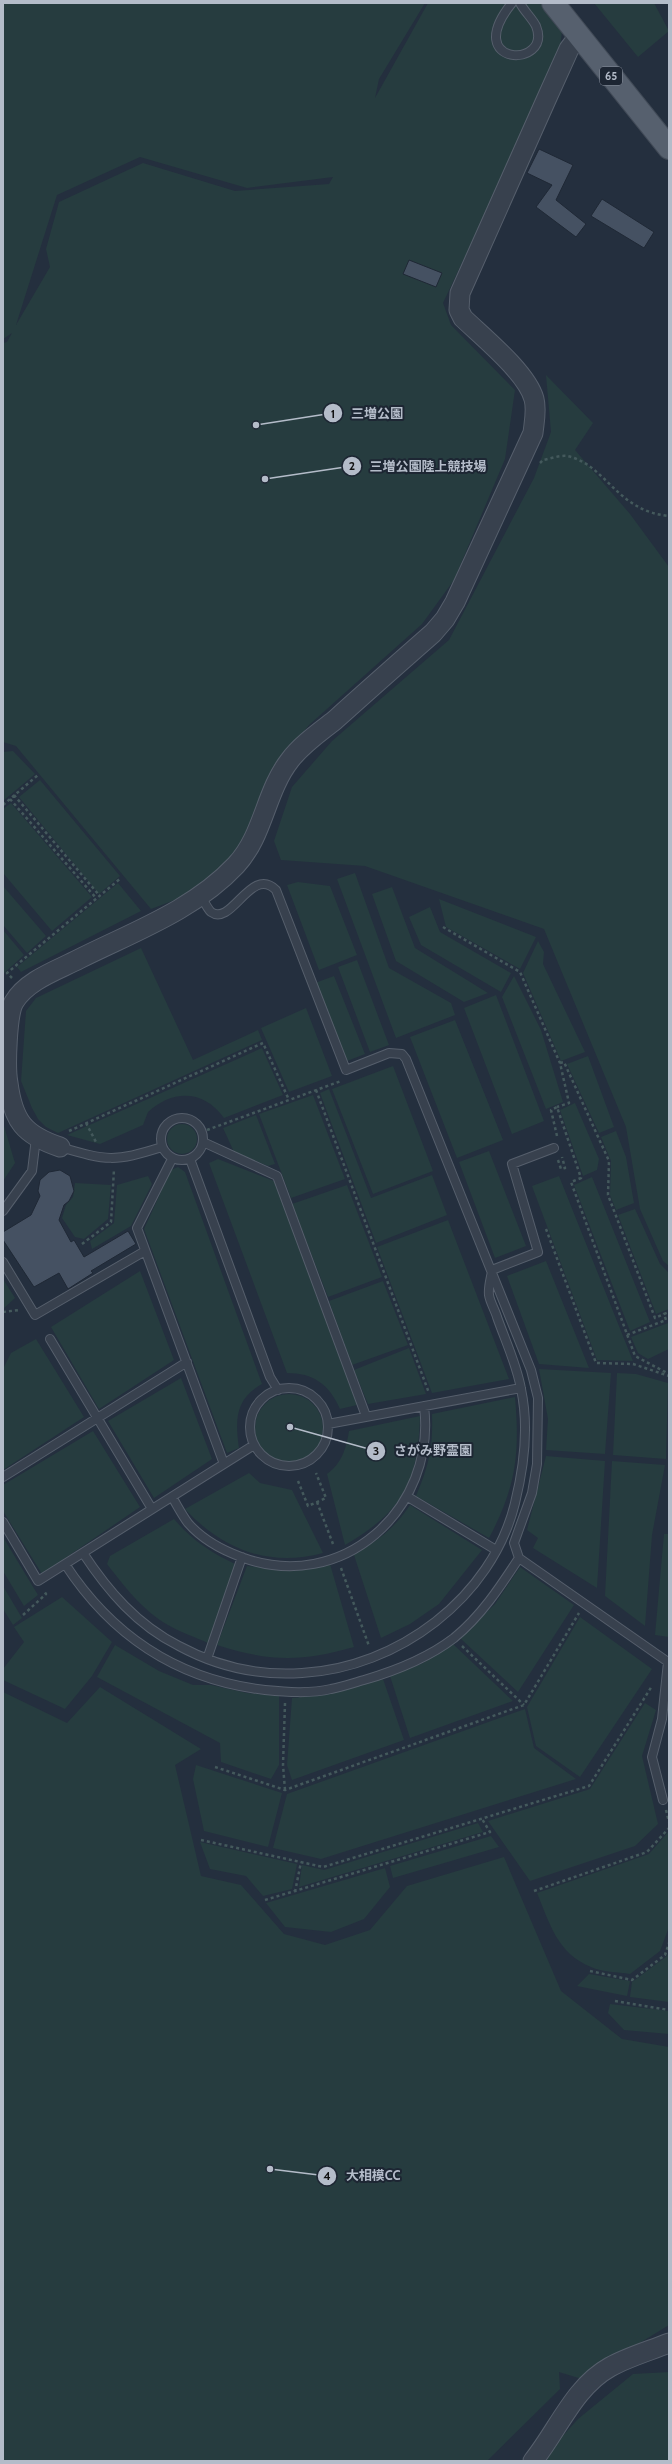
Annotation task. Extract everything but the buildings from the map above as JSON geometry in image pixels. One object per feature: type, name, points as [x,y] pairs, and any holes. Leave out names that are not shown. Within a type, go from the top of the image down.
[{"type":"main road","name":"65","points":[[554,3],[669,148]]},
{"type":"street","points":[[47,1142],[20,1123],[9,1096],[7,1058],[13,1003],[35,982],[200,896],[236,864],[253,842],[270,795],[291,758],[433,633],[445,619],[455,602],[533,433],[534,400],[527,382],[463,318],[458,302],[460,293],[569,49],[579,36]]},
{"type":"street","points":[[534,2461],[579,2394],[596,2377],[618,2363],[669,2343]]},
{"type":"lane","points":[[512,3],[498,23],[495,35],[498,47],[509,55],[521,56],[532,50],[537,39],[536,26],[520,3]]},
{"type":"lane","points":[[200,896],[212,912],[218,914],[225,913],[255,886],[262,883],[271,884],[276,890],[346,1070],[389,1053],[402,1054],[406,1058],[531,1370],[538,1398],[537,1464],[532,1493],[514,1542],[519,1558],[668,1661],[662,1719],[652,1757],[664,1800]]},
{"type":"lane","points":[[185,1118],[196,1123],[202,1131],[203,1142],[199,1152],[190,1159],[181,1161],[172,1158],[162,1147],[161,1136],[165,1125],[174,1119],[185,1118]]},
{"type":"lane","points":[[3,1210],[32,1171],[47,1142],[91,1156],[115,1159],[127,1158],[162,1147]]},
{"type":"lane","points":[[203,1142],[277,1176],[366,1416]]},
{"type":"lane","points":[[492,1270],[538,1252],[512,1164],[554,1148]]},
{"type":"lane","points":[[172,1158],[137,1228],[224,1464]]},
{"type":"lane","points":[[190,1159],[270,1377],[278,1390]]},
{"type":"lane","points":[[3,1262],[35,1315],[145,1250]]},
{"type":"lane","points":[[83,1553],[104,1585],[126,1608],[150,1629],[178,1646],[207,1659],[238,1668],[262,1672],[302,1673],[334,1670],[372,1657],[422,1633],[447,1613],[469,1590],[496,1550],[514,1506],[521,1475],[524,1443],[521,1388],[489,1294],[492,1270]]},
{"type":"lane","points":[[50,1339],[152,1509]]},
{"type":"lane","points":[[3,1477],[187,1362]]},
{"type":"lane","points":[[328,1424],[521,1388]]},
{"type":"lane","points":[[278,1390],[301,1390],[311,1395],[325,1413],[328,1424],[325,1443],[317,1455],[305,1463],[286,1466],[276,1464],[260,1453],[254,1445],[250,1426],[255,1408],[269,1394],[278,1390]]},
{"type":"lane","points":[[172,1497],[188,1523],[207,1540],[242,1557],[279,1565],[304,1564],[337,1557],[374,1536],[393,1518],[408,1497],[418,1474],[425,1450],[427,1424],[424,1406]]},
{"type":"lane","points":[[3,1522],[38,1581],[254,1445]]},
{"type":"lane","points":[[408,1497],[496,1550]]},
{"type":"lane","points":[[207,1659],[242,1557]]},
{"type":"lane","points":[[65,1564],[81,1589],[113,1623],[150,1652],[192,1673],[229,1685],[286,1692],[331,1690],[379,1676],[419,1659],[454,1638],[491,1600],[519,1558]]},
{"type":"path","points":[[536,467],[542,460],[567,456],[594,471],[634,506],[648,513],[669,516]]},
{"type":"path","points":[[3,805],[38,775]]},
{"type":"path","points":[[14,795],[99,895]]},
{"type":"path","points":[[10,799],[96,898]]},
{"type":"path","points":[[14,981],[7,973],[120,878]]},
{"type":"path","points":[[443,927],[520,972],[560,1063],[569,1103],[551,1110],[558,1139]]},
{"type":"path","points":[[47,1142],[263,1043],[289,1100]]},
{"type":"path","points":[[560,1063],[564,1062],[609,1161],[608,1195],[655,1318],[669,1312]]},
{"type":"path","points":[[202,1131],[349,1078],[346,1070]]},
{"type":"path","points":[[316,1090],[433,1404]]},
{"type":"path","points":[[557,1107],[582,1178],[571,1182],[635,1356],[669,1375]]},
{"type":"path","points":[[82,1244],[111,1222],[115,1159],[114,1148],[99,1148],[86,1123]]},
{"type":"path","points":[[554,1148],[561,1169],[565,1168],[561,1153]]},
{"type":"path","points":[[546,1228],[596,1363],[633,1364],[669,1375]]},
{"type":"path","points":[[627,1335],[666,1320],[664,1314]]},
{"type":"path","points":[[298,1481],[308,1506],[326,1498],[316,1473]]},
{"type":"path","points":[[317,1502],[372,1657]]},
{"type":"path","points":[[23,1615],[46,1594]]},
{"type":"path","points":[[215,1767],[285,1790],[524,1705],[579,1613],[596,1624],[602,1616]]},
{"type":"path","points":[[454,1638],[524,1705]]},
{"type":"path","points":[[201,1840],[323,1867],[589,1786],[668,1661]]},
{"type":"path","points":[[285,1790],[283,1765],[286,1692]]},
{"type":"path","points":[[264,1900],[295,1892],[490,1832],[482,1819]]},
{"type":"path","points":[[534,1891],[647,1852],[669,1828]]},
{"type":"path","points":[[295,1892],[301,1862]]},
{"type":"path","points":[[590,1971],[632,1980],[665,1954],[669,1943]]},
{"type":"path","points":[[615,2001],[669,2010]]},
{"type":"green space","points":[[3,3],[425,3],[379,79],[375,98],[428,3],[543,3],[562,31],[559,57],[443,303],[451,325],[515,390],[505,459],[454,580],[422,624],[309,725],[278,763],[241,844],[224,864],[188,895],[151,909],[16,746],[3,742],[3,343],[7,342],[12,333],[3,339]],"holes":[[[140,157],[247,188],[333,177],[329,184],[235,191],[143,163],[59,202],[46,249],[50,267],[16,325],[57,195]]]},
{"type":"green space","points":[[594,3],[654,3],[669,31],[638,57]]},
{"type":"green space","points":[[546,375],[593,423],[575,450],[630,514],[669,567],[669,1266],[663,1261],[640,1209],[626,1127],[544,929],[365,866],[281,860],[274,841],[292,787],[332,741],[449,640],[534,478],[551,432]]},
{"type":"green space","points":[[13,751],[35,774],[3,801],[3,752]]},
{"type":"green space","points":[[40,780],[120,876],[99,894],[19,797]]},
{"type":"green space","points":[[11,803],[92,897],[52,931],[3,873],[3,809]]},
{"type":"green space","points":[[355,873],[389,968],[451,1003],[455,1015],[396,1038],[337,879]]},
{"type":"green space","points":[[298,882],[330,886],[357,955],[319,970],[287,885]]},
{"type":"green space","points":[[118,883],[141,911],[21,972],[17,967]]},
{"type":"green space","points":[[3,886],[46,936],[27,953],[3,925]]},
{"type":"green space","points":[[392,887],[415,948],[488,993],[464,1002],[396,961],[372,894]]},
{"type":"green space","points":[[439,899],[536,937],[520,969],[446,927]]},
{"type":"green space","points":[[430,907],[440,932],[511,973],[501,992],[421,945],[409,917]]},
{"type":"green space","points":[[3,930],[24,955],[3,974]]},
{"type":"green space","points":[[538,941],[544,952],[543,964],[585,1052],[561,1061],[523,973]]},
{"type":"green space","points":[[141,948],[193,1060],[258,1030],[262,1040],[58,1133],[46,1127],[38,1119],[21,1081],[26,1011],[36,998]]},
{"type":"green space","points":[[357,960],[389,1045],[370,1052],[338,967]]},
{"type":"green space","points":[[334,976],[365,1054],[347,1061],[315,983]]},
{"type":"green space","points":[[514,976],[541,1030],[563,1102],[546,1109],[502,997]]},
{"type":"green space","points":[[496,995],[544,1121],[512,1134],[464,1008]]},
{"type":"green space","points":[[306,1008],[332,1076],[289,1092],[261,1028]]},
{"type":"green space","points":[[455,1020],[503,1140],[457,1158],[410,1037]]},
{"type":"green space","points":[[262,1048],[283,1095],[224,1118],[207,1102],[198,1098],[178,1096],[168,1099],[148,1112],[143,1125],[100,1144],[67,1135]]},
{"type":"green space","points":[[588,1056],[614,1127],[599,1133],[567,1064]]},
{"type":"green space","points":[[393,1066],[433,1171],[373,1194],[332,1089]]},
{"type":"green space","points":[[329,1089],[371,1198],[432,1175],[447,1215],[376,1243],[320,1093]]},
{"type":"green space","points":[[313,1095],[345,1179],[291,1198],[259,1114]]},
{"type":"green space","points":[[575,1103],[599,1159],[597,1170],[583,1176],[560,1110]]},
{"type":"green space","points":[[3,1107],[4,1126],[15,1163],[3,1181]]},
{"type":"green space","points":[[256,1115],[275,1164],[268,1166],[234,1152],[223,1128]]},
{"type":"green space","points":[[182,1124],[193,1128],[197,1139],[193,1150],[182,1154],[171,1150],[167,1139],[171,1128]]},
{"type":"green space","points":[[616,1131],[626,1157],[634,1203],[616,1210],[610,1195],[611,1161],[601,1137]]},
{"type":"green space","points":[[489,1151],[526,1246],[495,1258],[459,1162]]},
{"type":"green space","points":[[218,1159],[274,1181],[357,1405],[340,1409],[331,1393],[319,1382],[305,1375],[287,1373],[209,1163]]},
{"type":"green space","points":[[178,1167],[185,1172],[262,1384],[246,1396],[242,1403],[237,1419],[239,1448],[227,1453],[144,1229],[171,1170]]},
{"type":"green space","points":[[148,1176],[152,1184],[131,1226],[92,1249],[90,1241],[114,1223],[117,1185]]},
{"type":"green space","points":[[559,1176],[633,1361],[597,1360],[532,1186]]},
{"type":"green space","points":[[592,1177],[650,1322],[630,1331],[574,1185]]},
{"type":"green space","points":[[75,1183],[111,1185],[108,1219],[84,1239],[75,1237],[62,1218],[66,1205],[73,1197]]},
{"type":"green space","points":[[347,1185],[382,1277],[328,1297],[292,1204]]},
{"type":"green space","points":[[635,1209],[660,1264],[669,1273],[669,1309],[656,1314],[618,1215]]},
{"type":"green space","points":[[448,1220],[509,1379],[432,1393],[377,1247]]},
{"type":"green space","points":[[546,1261],[589,1368],[539,1364],[507,1276]]},
{"type":"green space","points":[[140,1271],[174,1360],[99,1409],[51,1327]]},
{"type":"green space","points":[[3,1279],[15,1298],[3,1309]]},
{"type":"green space","points":[[383,1281],[408,1345],[352,1365],[329,1301]]},
{"type":"green space","points":[[668,1323],[669,1349],[648,1359],[638,1353],[631,1337]]},
{"type":"green space","points":[[36,1339],[84,1417],[3,1470],[3,1369],[11,1353]]},
{"type":"green space","points":[[409,1348],[426,1394],[368,1404],[354,1370]]},
{"type":"green space","points":[[539,1369],[611,1373],[605,1454],[546,1450],[548,1419]]},
{"type":"green space","points":[[617,1373],[636,1374],[668,1383],[666,1459],[613,1455]]},
{"type":"green space","points":[[181,1378],[212,1459],[154,1498],[108,1421]]},
{"type":"green space","points":[[289,1394],[302,1396],[313,1404],[321,1415],[323,1428],[321,1441],[313,1452],[302,1460],[289,1462],[276,1460],[265,1452],[257,1441],[255,1428],[257,1415],[265,1404],[276,1396]]},
{"type":"green space","points":[[515,1397],[517,1436],[514,1470],[505,1502],[489,1538],[416,1496],[424,1475],[431,1447],[432,1414]]},
{"type":"green space","points":[[420,1416],[416,1460],[404,1493],[394,1507],[381,1520],[345,1545],[327,1474],[340,1460],[349,1431]]},
{"type":"green space","points":[[93,1431],[140,1507],[42,1574],[3,1511],[3,1485]]},
{"type":"green space","points":[[546,1456],[605,1461],[597,1588],[533,1548],[538,1538],[527,1530]]},
{"type":"green space","points":[[612,1461],[665,1465],[652,1535],[645,1626],[605,1596]]},
{"type":"green space","points":[[249,1473],[260,1483],[292,1490],[323,1553],[303,1557],[284,1558],[248,1552],[215,1535],[199,1523],[185,1509]]},
{"type":"green space","points":[[410,1505],[482,1550],[439,1604],[410,1624],[381,1638],[354,1555],[370,1545],[392,1527]]},
{"type":"green space","points":[[174,1519],[202,1545],[235,1564],[208,1643],[173,1628],[150,1613],[127,1589],[107,1564],[110,1556]]},
{"type":"green space","points":[[664,1534],[669,1534],[669,1637],[655,1635]]},
{"type":"green space","points":[[3,1537],[38,1595],[24,1606],[3,1571]]},
{"type":"green space","points":[[330,1564],[354,1647],[318,1655],[286,1658],[253,1655],[217,1645],[247,1566],[299,1570]]},
{"type":"green space","points":[[520,1567],[574,1605],[518,1692],[460,1638],[495,1604]]},
{"type":"green space","points":[[3,1586],[22,1618],[13,1625],[3,1609]]},
{"type":"green space","points":[[62,1597],[112,1642],[92,1676],[65,1709],[3,1680],[3,1669],[24,1642],[14,1627]]},
{"type":"green space","points":[[580,1617],[652,1669],[580,1777],[536,1746],[527,1707]]},
{"type":"green space","points":[[453,1644],[513,1701],[410,1738],[390,1676],[423,1663]]},
{"type":"green space","points":[[115,1645],[159,1671],[193,1685],[211,1685],[247,1693],[279,1696],[279,1765],[271,1779],[221,1762],[220,1743],[97,1677]]},
{"type":"green space","points":[[383,1679],[404,1740],[292,1780],[287,1765],[292,1698],[324,1695]]},
{"type":"green space","points":[[100,1687],[201,1749],[175,1765],[201,1876],[241,1885],[284,1934],[325,1945],[370,1930],[407,1886],[504,1857],[561,1991],[622,2039],[669,2047],[669,2325],[612,2360],[585,2380],[559,2372],[560,2389],[487,2461],[3,2461],[3,1692],[67,1723]]},
{"type":"green space","points":[[645,1703],[656,1710],[642,1756],[658,1824],[635,1846],[530,1881],[488,1821],[590,1789]]},
{"type":"green space","points":[[525,1709],[534,1748],[576,1779],[321,1859],[273,1848],[287,1794]]},
{"type":"green space","points":[[196,1765],[282,1793],[268,1847],[204,1831],[193,1779]]},
{"type":"green space","points":[[478,1823],[483,1832],[299,1887],[302,1865],[324,1870]]},
{"type":"green space","points":[[669,1831],[669,1927],[660,1951],[630,1974],[600,1970],[579,1961],[562,1946],[551,1926],[537,1893],[649,1854]]},
{"type":"green space","points":[[491,1836],[499,1847],[393,1878],[390,1866]]},
{"type":"green space","points":[[200,1842],[297,1864],[292,1889],[263,1896],[246,1876],[210,1869]]},
{"type":"green space","points":[[385,1868],[390,1887],[364,1919],[331,1932],[285,1927],[266,1903]]},
{"type":"green space","points":[[669,1951],[669,2002],[630,1997],[632,1982],[667,1956]]},
{"type":"green space","points":[[589,1974],[630,1981],[627,1996],[577,1986]]},
{"type":"green space","points":[[610,2004],[669,2011],[669,2034],[624,2030],[608,2013]]},
{"type":"green space","points":[[669,2372],[669,2461],[540,2461],[578,2419],[633,2374]]},
{"type":"place","name":"三増公園","points":[[256,425]]},
{"type":"place","name":"三増公園陸上競技場","points":[[265,479]]},
{"type":"place","name":"さがみ野霊園","points":[[290,1427]]},
{"type":"place","name":"大相模CC","points":[[270,2169]]}]
